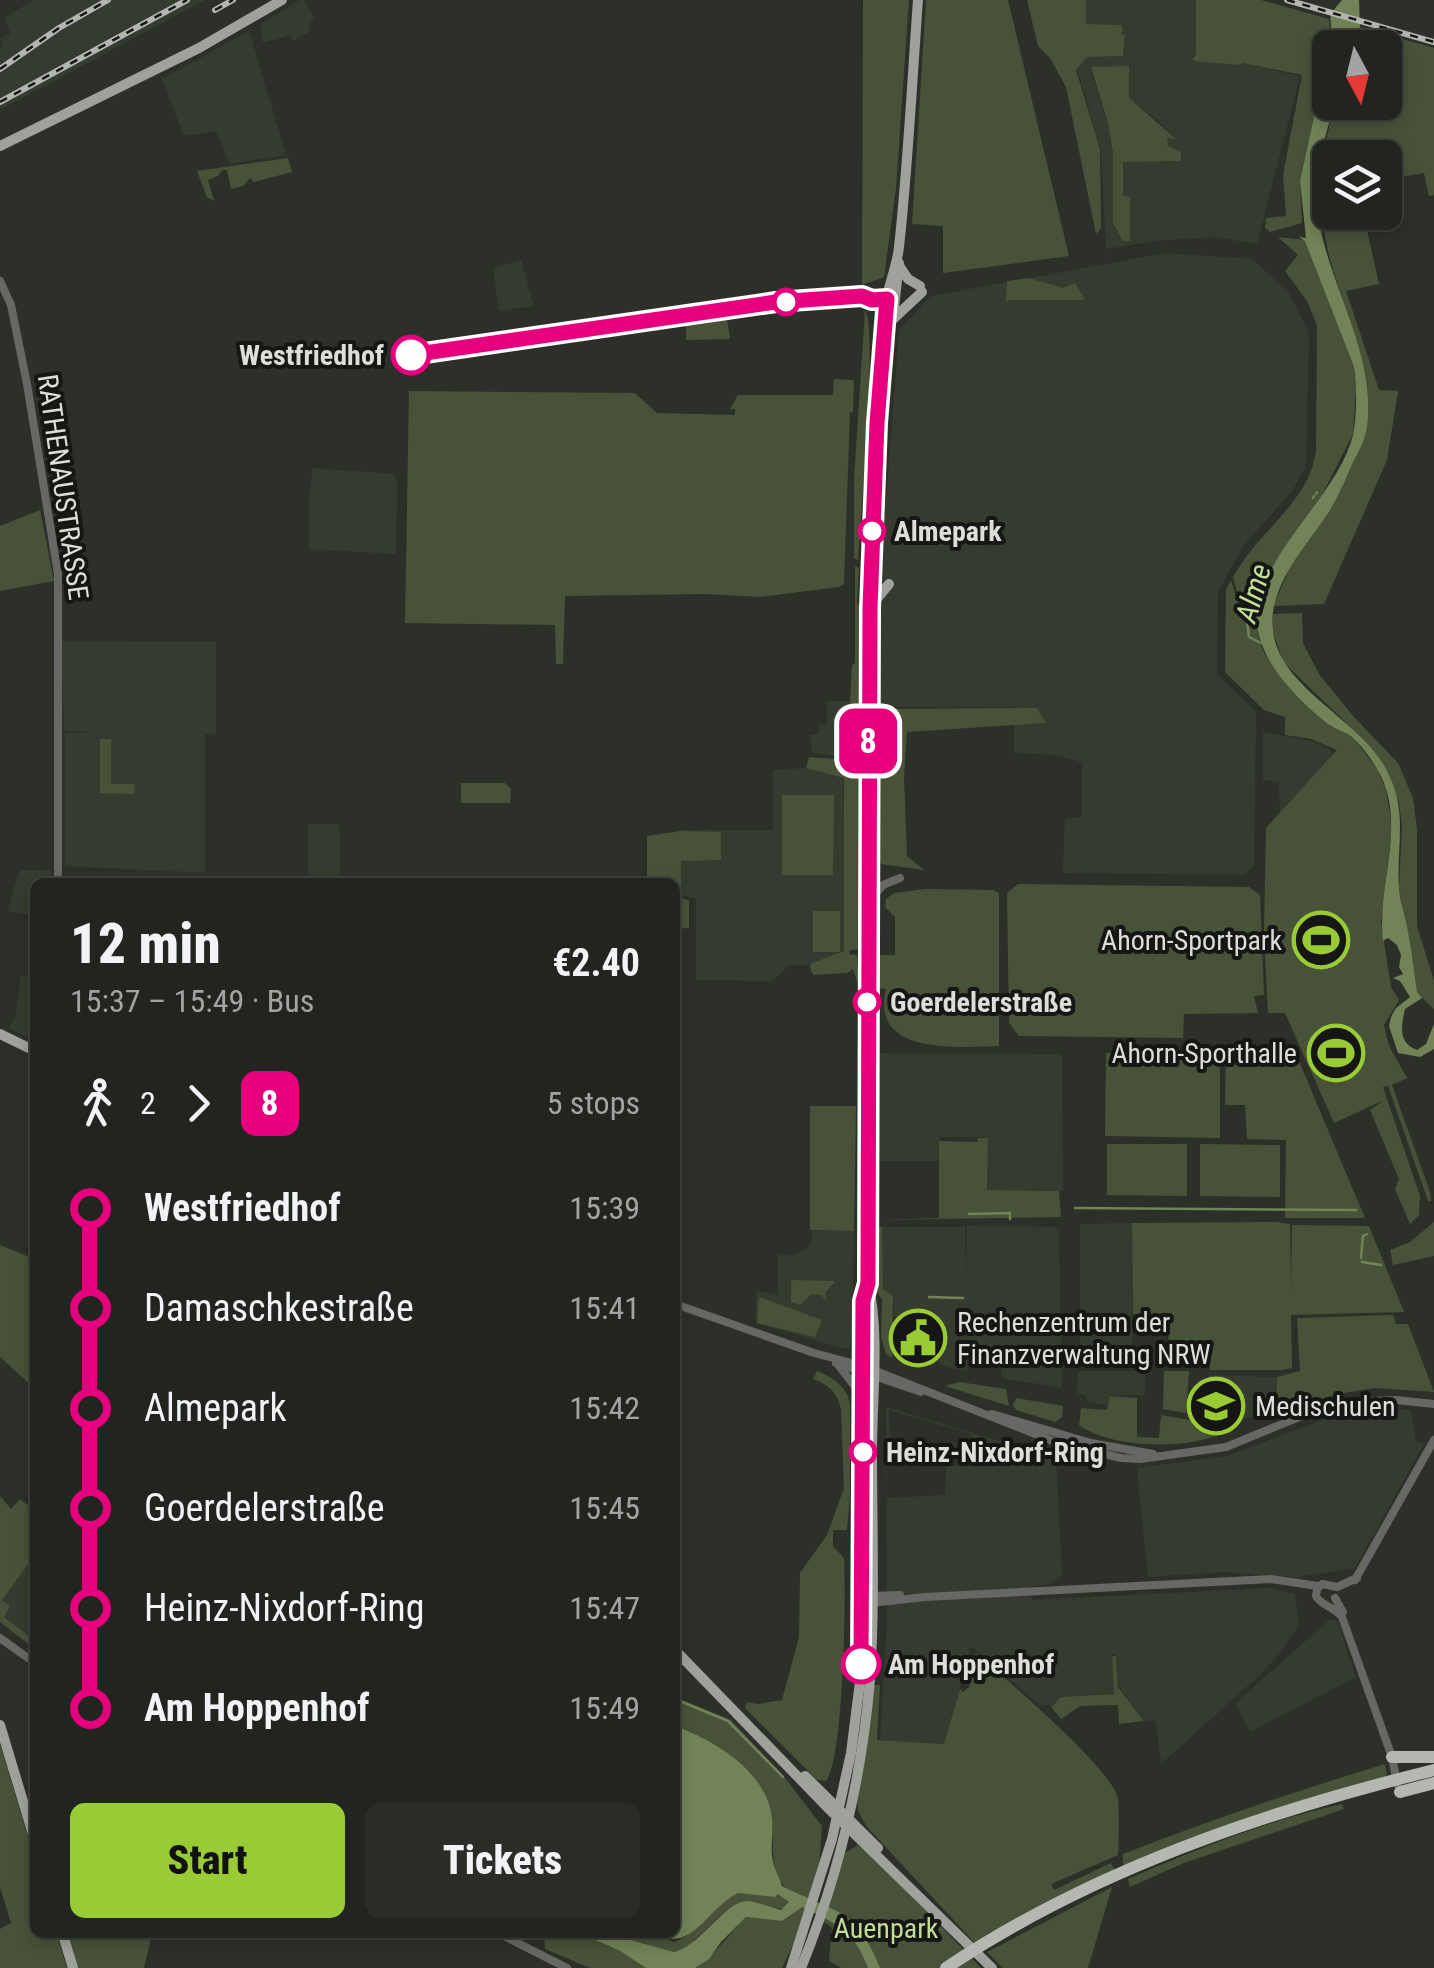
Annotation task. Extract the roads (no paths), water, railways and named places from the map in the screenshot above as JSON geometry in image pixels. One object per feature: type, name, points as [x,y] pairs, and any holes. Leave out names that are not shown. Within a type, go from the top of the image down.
[{"type":"highway","points":[[1392,1758],[1434,1757]]},
{"type":"highway","points":[[946,1968],[990,1941],[1180,1848],[1434,1770]]},
{"type":"highway","points":[[1400,1792],[1434,1784]]},
{"type":"main road","points":[[0,146],[200,48],[282,0]]},
{"type":"main road","points":[[889,325],[884,320],[888,291],[899,262],[918,0]]},
{"type":"main road","points":[[822,1894],[832,1839],[852,1799],[870,1680],[863,1398],[872,1303],[868,1283],[870,608],[877,423],[889,325],[921,289],[908,279],[899,262]]},
{"type":"main road","points":[[870,608],[889,584]]},
{"type":"main road","points":[[0,1034],[30,1049]]},
{"type":"main road","points":[[801,1968],[836,1860],[869,1599],[872,1414],[863,1330],[863,1301],[868,1283]]},
{"type":"main road","points":[[680,1655],[992,1968]]},
{"type":"main road","points":[[0,1725],[30,1824]]},
{"type":"main road","points":[[822,1796],[845,1783]]},
{"type":"main road","points":[[822,1796],[832,1839]]},
{"type":"main road","points":[[852,1799],[862,1831]]},
{"type":"main road","points":[[842,1816],[862,1831],[901,1876]]},
{"type":"main road","points":[[836,1860],[849,1845],[865,1844]]},
{"type":"main road","points":[[792,1968],[811,1929]]},
{"type":"main road","points":[[64,1938],[73,1968]]},
{"type":"street","name":"RATHENAUSTRASSE","points":[[0,281],[11,305],[28,384],[58,574],[58,878]]},
{"type":"street","points":[[868,908],[882,885],[900,878]]},
{"type":"street","points":[[680,1306],[975,1410],[1091,1444],[1162,1456],[1239,1444],[1310,1413],[1348,1402],[1396,1400],[1434,1404]]},
{"type":"street","points":[[837,1360],[858,1351],[863,1330]]},
{"type":"street","points":[[837,1360],[863,1398]]},
{"type":"street","points":[[868,1371],[895,1385],[926,1392]]},
{"type":"street","points":[[872,1414],[879,1393],[895,1385]]},
{"type":"street","points":[[1317,1591],[1320,1603],[1356,1578],[1434,1440]]},
{"type":"street","points":[[869,1599],[1271,1579],[1317,1591],[1328,1584],[1392,1758],[1400,1792]]},
{"type":"street","points":[[0,1638],[30,1659]]},
{"type":"street","points":[[508,1938],[567,1968]]},
{"type":"waterway","name":"Alme","points":[[1246,613],[1249,637],[1261,643]]},
{"type":"waterway","points":[[1075,1208],[1356,1210]]},
{"type":"waterway","points":[[969,1214],[1010,1213],[1010,1219]]},
{"type":"waterway","points":[[1361,1258],[1363,1236],[1367,1234]]},
{"type":"waterway","points":[[1362,1262],[1381,1265]]},
{"type":"waterway","points":[[929,1297],[963,1298]]},
{"type":"waterway","points":[[680,1701],[728,1721],[783,1777]]},
{"type":"railway","points":[[0,69],[108,0]]},
{"type":"railway","points":[[0,102],[187,0]]},
{"type":"railway","points":[[215,10],[233,0]]},
{"type":"railway","points":[[1287,0],[1434,42]]},
{"type":"place","name":"Westfriedhof","points":[[411,355]]},
{"type":"place","name":"Almepark","points":[[872,531]]},
{"type":"place","name":"Ahorn-Sportpark","points":[[1321,940]]},
{"type":"place","name":"Goerdelerstraße","points":[[867,1002]]},
{"type":"place","name":"Ahorn-Sporthalle","points":[[1336,1053]]},
{"type":"place","name":"Rechenzentrum der Finanzverwaltung NRW","points":[[918,1338]]},
{"type":"place","name":"Medischulen","points":[[1216,1406]]},
{"type":"place","name":"Heinz-Nixdorf-Ring","points":[[863,1452]]},
{"type":"place","name":"Am Hoppenhof","points":[[861,1664]]},
{"type":"park label","name":"Auenpark","points":[[886,1928]]}]
